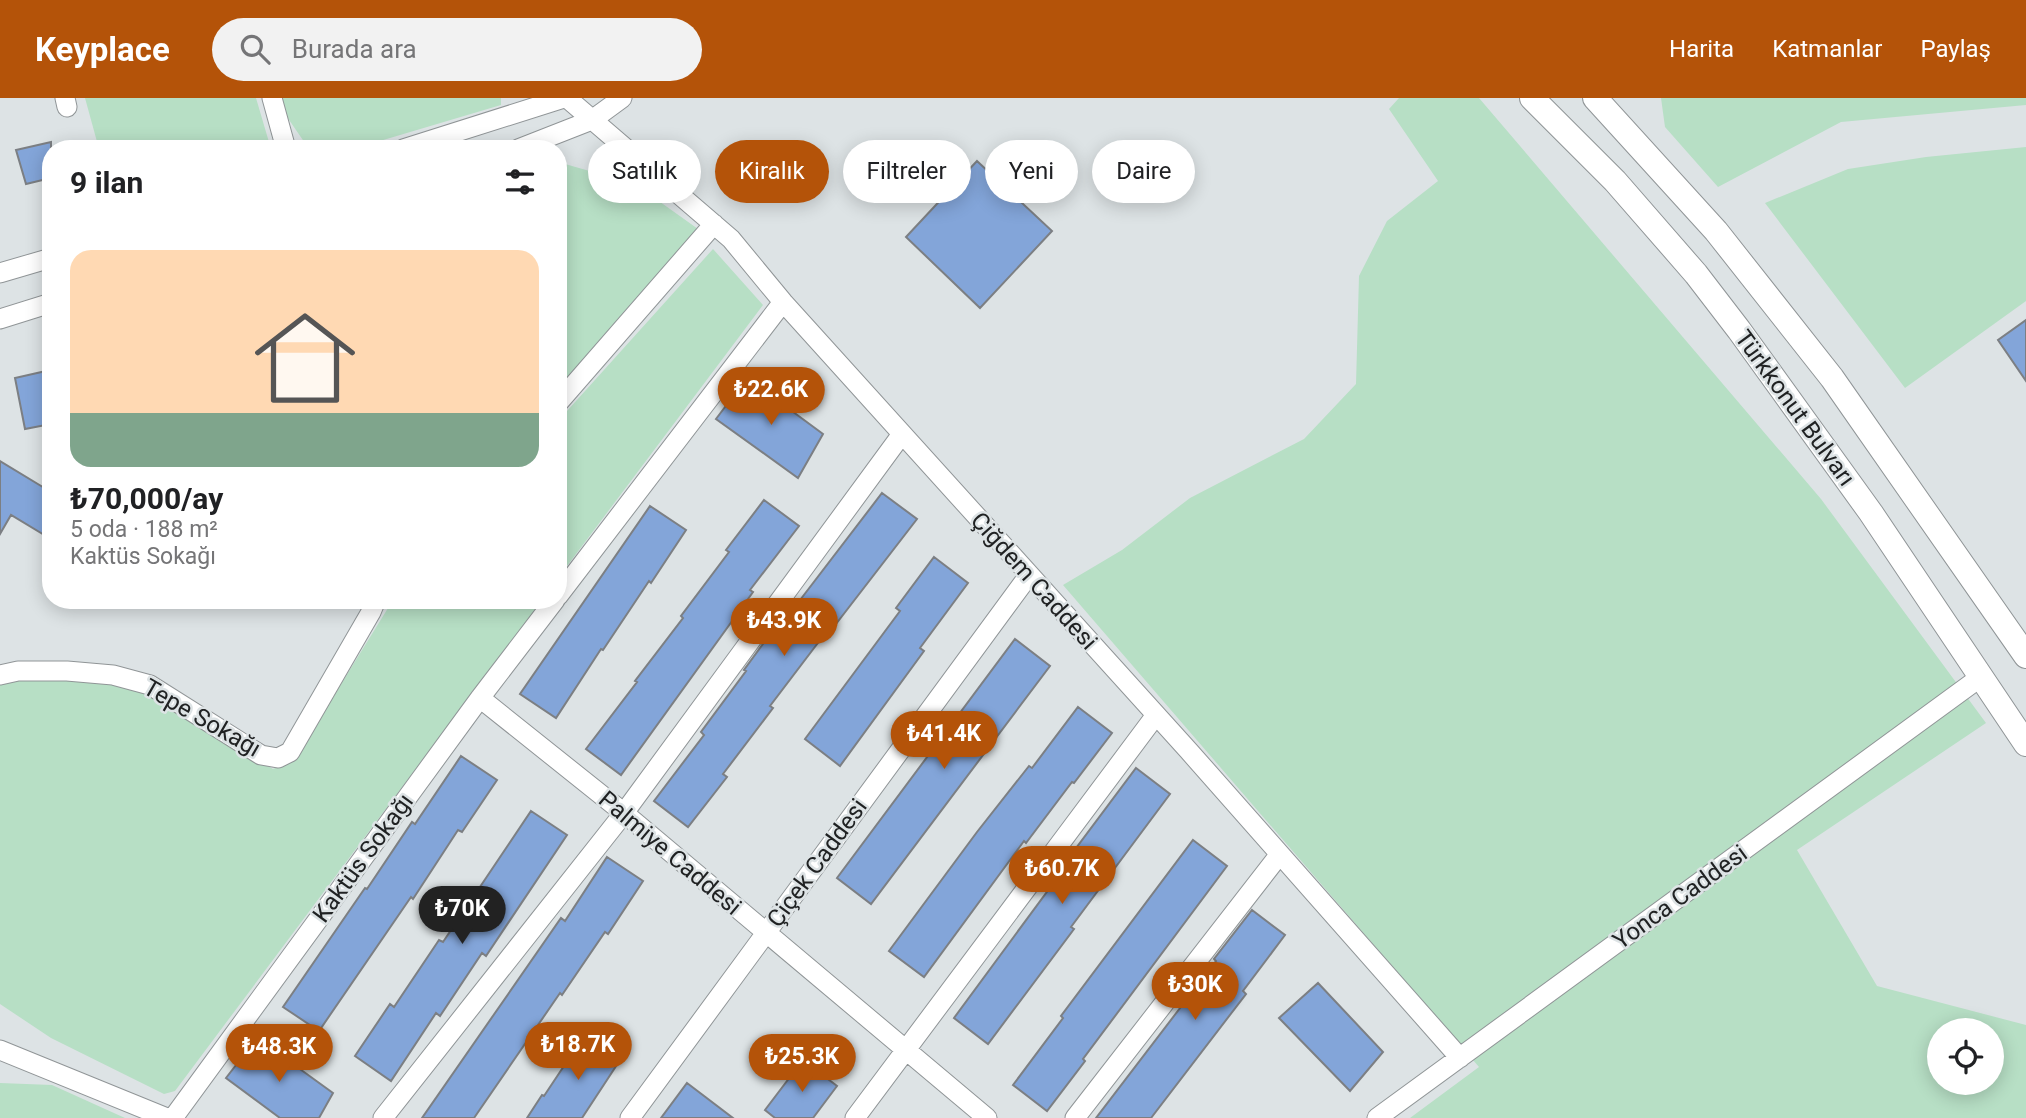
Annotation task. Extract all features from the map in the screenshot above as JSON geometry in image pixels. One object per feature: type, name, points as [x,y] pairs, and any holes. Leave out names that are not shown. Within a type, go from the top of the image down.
[{"type":"street","points":[[272,98],[284,140]]},
{"type":"street","points":[[427,140],[523,104],[565,98]]},
{"type":"street","name":"Çiğdem Caddesi","points":[[565,98],[731,239],[783,302],[1461,1058]]},
{"type":"street","points":[[541,140],[592,120],[622,98]]},
{"type":"street","name":"Türkkonut Bulvarı","points":[[1532,98],[1615,181],[1696,274],[1739,330],[1863,501],[2026,744]]},
{"type":"street","name":"Türkkonut Bulvarı","points":[[1595,98],[1716,231],[1817,358],[2026,656]]},
{"type":"street","points":[[567,393],[714,224]]},
{"type":"street","points":[[0,273],[42,261]]},
{"type":"street","name":"Kaktüs Sokağı","points":[[567,585],[783,302]]},
{"type":"street","points":[[0,319],[42,306]]},
{"type":"street","points":[[383,1118],[624,813],[902,434]]},
{"type":"street","name":"Çiçek Caddesi","points":[[630,1118],[1029,575]]},
{"type":"street","name":"Tepe Sokağı","points":[[0,675],[18,671],[67,671],[113,675],[150,685],[261,755],[278,758],[290,752],[372,609]]},
{"type":"street","name":"Kaktüs Sokağı","points":[[170,1118],[549,609]]},
{"type":"street","name":"Yonca Caddesi","points":[[1377,1118],[1982,676]]},
{"type":"street","name":"Palmiye Caddesi","points":[[480,698],[624,813],[987,1118]]},
{"type":"street","points":[[855,1118],[1156,715]]},
{"type":"street","points":[[1075,1118],[1280,854]]},
{"type":"street","points":[[0,1050],[170,1118]]},
{"type":"green space","points":[[85,98],[256,98],[268,140],[97,140]]},
{"type":"green space","points":[[280,98],[501,98],[501,105],[383,140],[303,140],[283,111]]},
{"type":"green space","points":[[1399,98],[1479,98],[1821,499],[1986,723],[1797,850],[1877,986],[1999,1018],[1927,1018],[1927,1095],[2004,1095],[2004,1019],[2026,1025],[2026,1118],[1410,1118],[1479,1067],[1063,585],[1122,550],[1190,498],[1304,439],[1356,384],[1359,276],[1387,221],[1438,181],[1389,109]]},
{"type":"green space","points":[[1661,98],[2026,98],[2026,105],[1841,122],[1718,187],[1665,127]]},
{"type":"green space","points":[[2026,147],[2026,301],[1905,388],[1765,203],[1848,169],[1926,157]]},
{"type":"green space","points":[[567,165],[588,171],[588,203],[662,203],[698,229],[567,382]]},
{"type":"green space","points":[[713,249],[763,305],[567,566],[567,411]]},
{"type":"green space","points":[[387,609],[535,609],[175,1091],[164,1094],[51,1038],[0,1004],[0,684],[25,680],[84,678],[135,685],[273,769],[294,760]]},
{"type":"green space","points":[[0,1083],[52,1085],[125,1118],[0,1118]]},
{"type":"building","points":[[42,144],[42,180],[26,184],[16,150]]},
{"type":"building","points":[[977,161],[985,168],[985,203],[1022,203],[1052,231],[980,308],[906,237],[938,203],[971,203],[971,167]]},
{"type":"building","points":[[2026,320],[2026,381],[1998,340]]},
{"type":"building","points":[[42,372],[42,426],[25,429],[15,378]]},
{"type":"building","points":[[747,378],[823,434],[798,478],[716,419]]},
{"type":"building","points":[[0,461],[42,487],[42,534],[11,515],[0,534]]},
{"type":"building","points":[[882,493],[917,519],[770,706],[773,708],[723,774],[727,777],[688,827],[654,801],[704,735],[701,732],[781,619],[784,621]]},
{"type":"building","points":[[764,500],[799,526],[750,590],[753,592],[621,775],[586,749],[683,618],[681,616],[729,552],[726,550]]},
{"type":"building","points":[[650,506],[686,530],[651,583],[649,581],[603,650],[601,649],[556,718],[520,694]]},
{"type":"building","points":[[934,557],[968,583],[920,648],[924,651],[840,766],[805,739],[900,611],[896,608]]},
{"type":"building","points":[[1015,639],[1050,666],[871,904],[837,878]]},
{"type":"building","points":[[1078,707],[1112,733],[1026,843],[1024,841],[924,977],[889,951],[977,832],[1029,766],[1032,768]]},
{"type":"building","points":[[461,756],[497,780],[462,832],[458,830],[413,899],[411,897],[319,1031],[283,1007]]},
{"type":"building","points":[[1136,768],[1170,794],[988,1044],[954,1018]]},
{"type":"building","points":[[531,811],[567,835],[486,956],[482,953],[440,1016],[436,1013],[391,1081],[355,1056],[390,1004],[394,1007],[439,940],[443,942]]},
{"type":"building","points":[[1193,840],[1227,866],[1047,1111],[1013,1085],[1063,1018],[1061,1016]]},
{"type":"building","points":[[607,857],[643,881],[608,934],[605,932],[562,995],[560,993],[474,1118],[422,1118],[561,918],[565,921]]},
{"type":"building","points":[[1252,910],[1285,935],[1243,991],[1246,994],[1151,1118],[1096,1118],[1216,961],[1214,959]]},
{"type":"building","points":[[1318,983],[1383,1052],[1350,1091],[1279,1018]]},
{"type":"building","points":[[586,1033],[622,1057],[582,1118],[527,1118],[542,1095],[544,1096]]},
{"type":"building","points":[[257,1038],[333,1093],[319,1118],[280,1118],[226,1078]]},
{"type":"building","points":[[803,1060],[837,1086],[813,1118],[775,1118],[765,1110]]},
{"type":"building","points":[[687,1083],[733,1118],[661,1118]]}]
